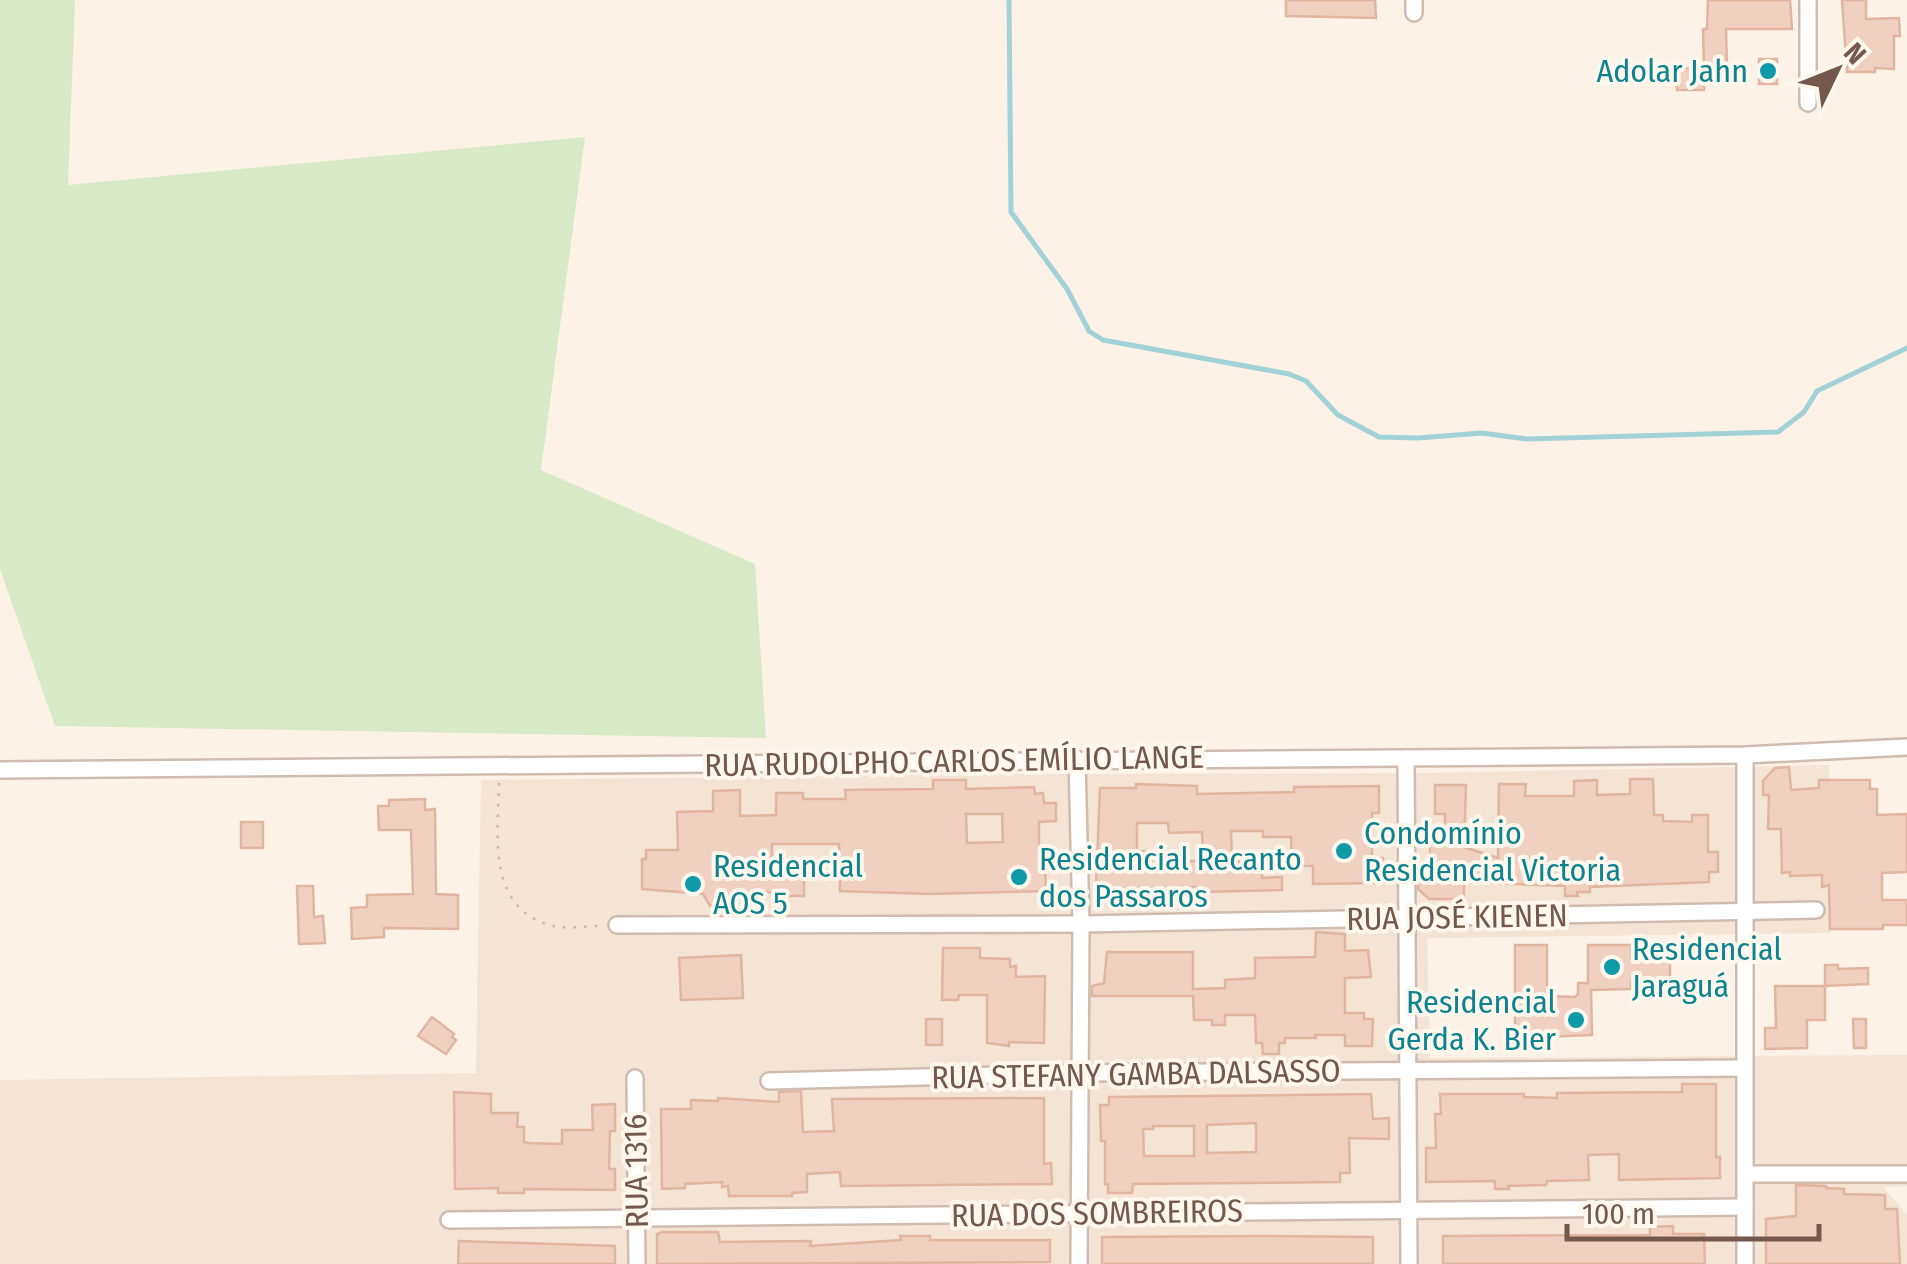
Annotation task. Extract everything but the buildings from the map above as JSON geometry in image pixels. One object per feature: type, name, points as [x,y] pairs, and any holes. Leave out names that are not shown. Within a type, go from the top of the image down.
[{"type":"street","points":[[1808,0],[1808,103]]},
{"type":"street","name":"RUA RUDOLPHO CARLOS EMÍLIO LANGE","points":[[0,770],[1745,754],[1907,747]]},
{"type":"street","points":[[1745,754],[1745,1264]]},
{"type":"street","points":[[1406,758],[1409,1264]]},
{"type":"street","points":[[1077,759],[1082,924],[1078,1264]]},
{"type":"street","name":"RUA JOSÉ KIENEN","points":[[617,925],[1082,924],[1816,910]]},
{"type":"street","name":"RUA STEFANY GAMBA DALSASSO","points":[[769,1081],[1080,1073],[1744,1068]]},
{"type":"street","name":"RUA 1316","points":[[635,1078],[637,1264]]},
{"type":"street","points":[[1745,1174],[1907,1174]]},
{"type":"street","name":"RUA DOS SOMBREIROS","points":[[448,1220],[1744,1207]]},
{"type":"path","points":[[500,766],[498,870],[508,894],[527,914],[554,926],[617,925]]},
{"type":"shaded area","points":[[1829,765],[1831,933],[1427,938],[1430,1058],[1907,1055],[1907,1186],[1883,1187],[1907,1215],[1907,1264],[0,1264],[0,1080],[476,1073],[481,780],[1429,773]]},
{"type":"green space","points":[[0,0],[75,0],[68,185],[585,137],[541,470],[755,564],[766,738],[55,726],[0,569]]},
{"type":"waterway","points":[[1009,0],[1011,212],[1067,289],[1089,331],[1103,340],[1289,374],[1306,381],[1338,415],[1379,437],[1418,438],[1482,433],[1527,439],[1778,432],[1804,412],[1817,391],[1907,348]]},
{"type":"place","name":"Adolar Jahn","points":[[1768,71]]},
{"type":"place","name":"Condomínio Residencial Victoria","points":[[1344,851]]},
{"type":"place","name":"Residencial Recanto dos Passaros","points":[[1019,877]]},
{"type":"place","name":"Residencial AOS 5","points":[[693,884]]},
{"type":"place","name":"Residencial Jaraguá","points":[[1612,967]]},
{"type":"place","name":"Residencial Gerda K. Bier","points":[[1576,1020]]}]
